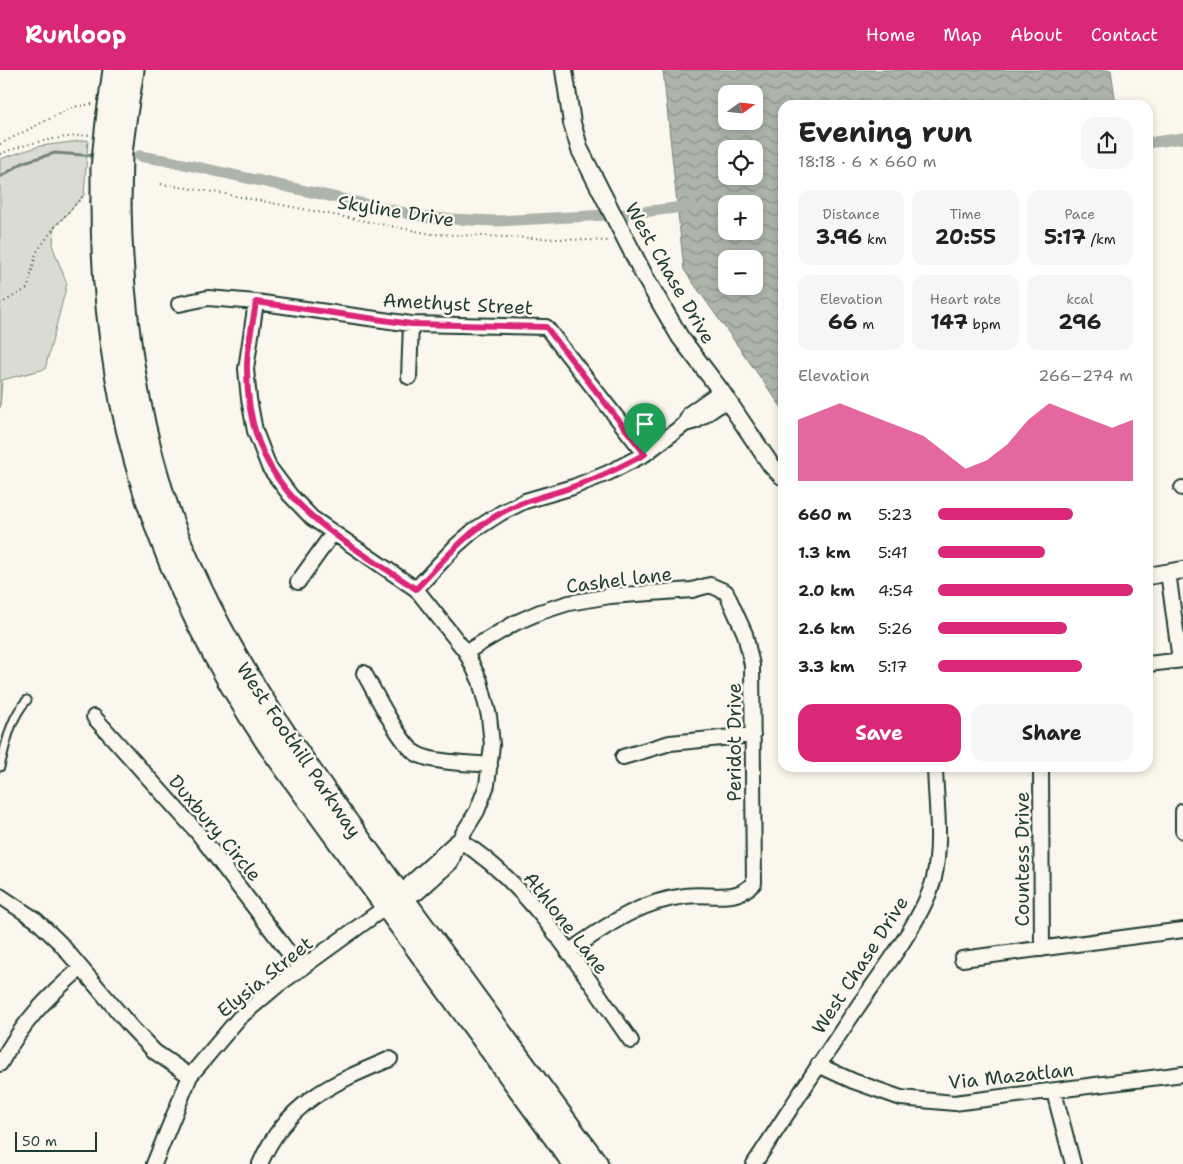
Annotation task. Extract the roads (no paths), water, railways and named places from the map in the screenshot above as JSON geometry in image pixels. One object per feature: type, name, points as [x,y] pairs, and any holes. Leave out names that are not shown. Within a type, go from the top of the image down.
[{"type":"main road","name":"West Foothill Parkway","points":[[114,70],[115,111],[120,153],[102,201],[123,288],[134,377],[153,460],[184,551],[204,596],[248,679],[393,902],[574,1164]]},
{"type":"main road","name":"West Foothill Parkway","points":[[115,111],[133,70]]},
{"type":"main road","name":"West Foothill Parkway","points":[[393,902],[596,1164]]},
{"type":"street","name":"West Chase Drive","points":[[564,70],[572,123],[580,150],[628,243],[680,337],[778,472]]},
{"type":"street","name":"Amethyst Street","points":[[179,304],[208,298],[256,302],[411,324],[546,327],[645,454]]},
{"type":"street","name":"Elysia Street","points":[[154,1164],[190,1076],[239,1018],[301,969],[393,902],[418,892],[451,862],[459,840],[477,811],[487,785],[490,764],[492,745],[490,716],[480,681],[466,652],[416,589],[312,518],[290,495],[268,467],[255,431],[246,369],[256,302]]},
{"type":"street","points":[[409,377],[411,324]]},
{"type":"street","points":[[416,589],[456,546],[473,531],[501,513],[525,501],[573,487],[608,473],[645,454],[685,424],[696,421],[724,395]]},
{"type":"street","points":[[298,582],[333,533]]},
{"type":"street","points":[[1153,575],[1176,572],[1181,660],[1153,663]]},
{"type":"street","name":"Cashel lane","points":[[466,652],[515,622],[569,603],[610,596],[692,590],[710,585],[726,592]]},
{"type":"street","name":"Peridot Drive","points":[[568,952],[616,919],[639,907],[686,895],[730,896],[745,892],[754,883],[752,834],[754,796],[752,665],[745,634],[726,592]]},
{"type":"street","points":[[364,673],[406,744],[417,754],[428,758],[490,764]]},
{"type":"street","name":"Duxbury Circle","points":[[94,717],[198,833],[301,969]]},
{"type":"street","points":[[623,757],[670,742],[753,736]]},
{"type":"street","name":"West Chase Drive","points":[[754,1164],[818,1065],[895,952],[927,899],[934,878],[937,857],[935,772]]},
{"type":"street","name":"Countess Drive","points":[[1041,772],[1042,950]]},
{"type":"street","points":[[1183,810],[1183,831]]},
{"type":"street","name":"Athlone Lane","points":[[459,840],[482,854],[508,879],[568,952],[631,1041]]},
{"type":"street","points":[[0,896],[36,920],[81,968],[131,1028],[155,1052],[190,1076]]},
{"type":"street","points":[[962,959],[1183,930]]},
{"type":"street","points":[[0,1064],[28,1018],[47,997],[81,968]]},
{"type":"street","points":[[260,1164],[275,1135],[318,1092],[390,1059]]},
{"type":"street","name":"Via Mazatlan","points":[[818,1065],[876,1090],[901,1098],[954,1104],[1183,1074]]},
{"type":"street","points":[[1054,1092],[1073,1164]]},
{"type":"lane","points":[[0,767],[12,723],[18,709],[27,700]]},
{"type":"water","points":[[663,70],[1111,70],[1115,100],[778,100],[778,402],[684,270]]},
{"type":"waterway","points":[[1153,142],[1183,138]]},
{"type":"waterway","points":[[0,177],[24,162],[55,153],[96,156]]},
{"type":"waterway","points":[[130,156],[139,156]]},
{"type":"waterway","points":[[139,156],[170,161],[428,218],[496,221],[625,214],[692,206]]}]
